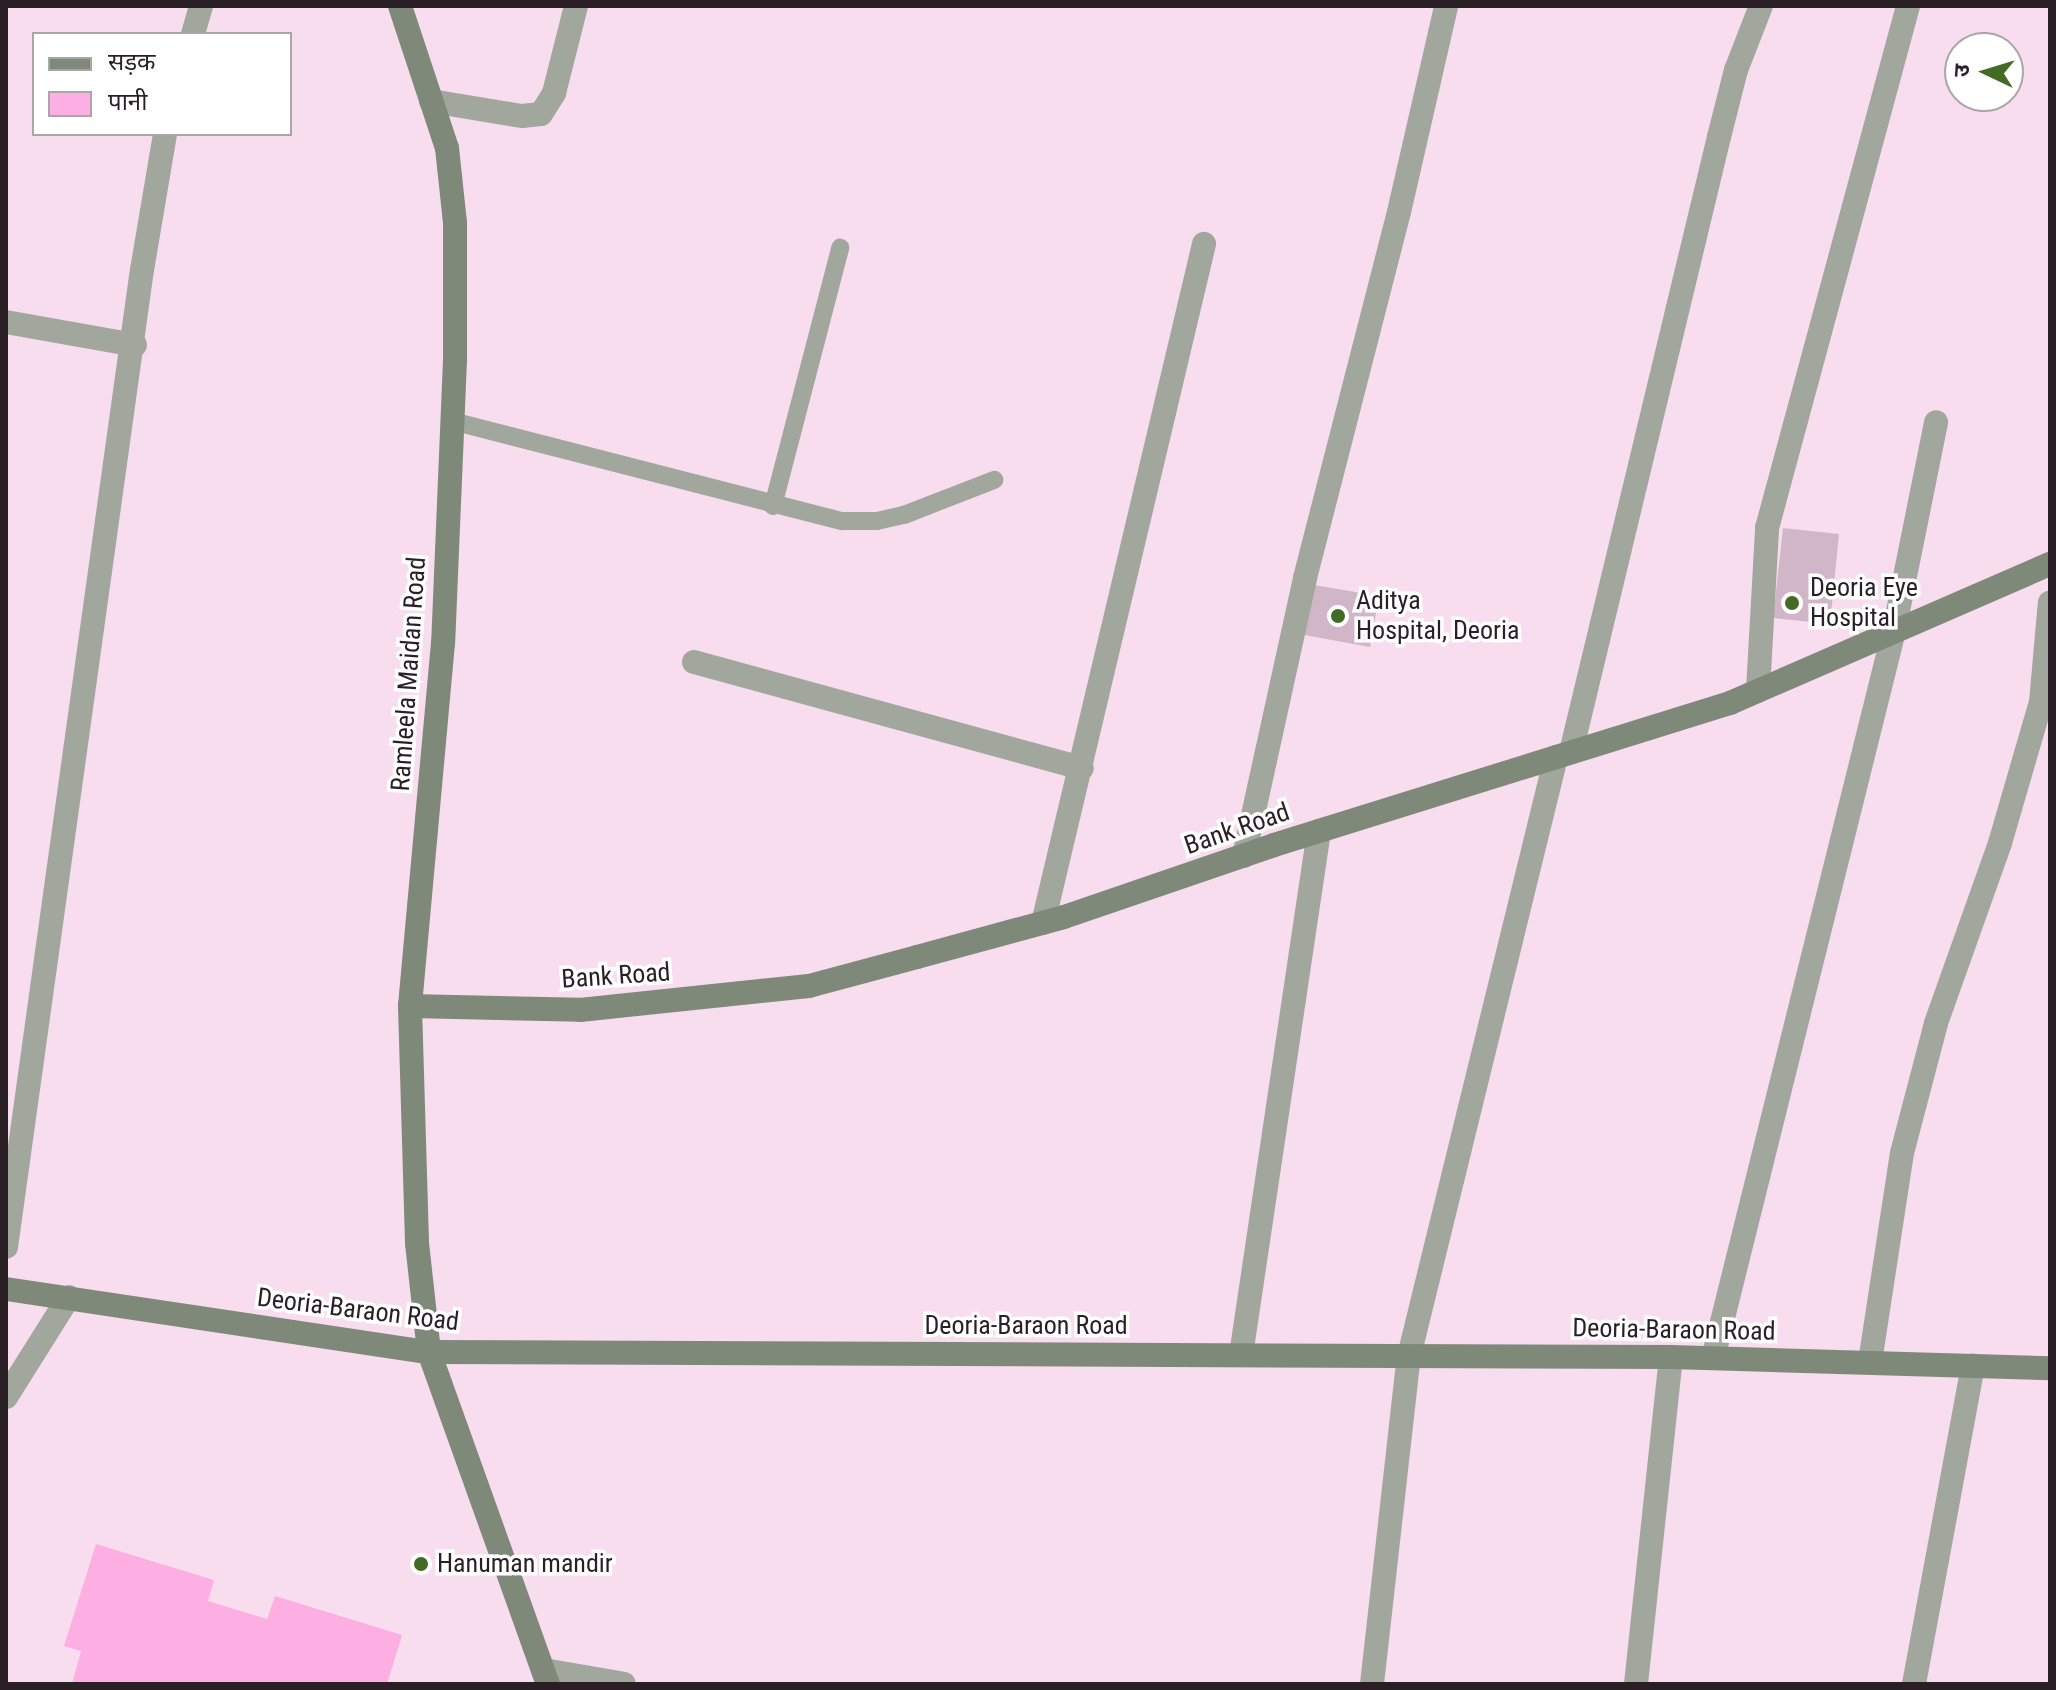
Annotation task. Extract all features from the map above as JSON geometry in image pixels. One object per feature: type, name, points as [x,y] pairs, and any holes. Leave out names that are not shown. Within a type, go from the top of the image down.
[{"type":"street","points":[[194,32],[201,6]]},
{"type":"street","name":"Ramleela Maidan Road","points":[[400,6],[447,148],[455,223],[452,421],[443,643],[410,1006],[417,1243],[429,1352],[546,1677]]},
{"type":"street","points":[[431,101],[522,116],[541,114],[554,93],[576,6]]},
{"type":"street","points":[[1244,856],[1305,578],[1395,228],[1446,6]]},
{"type":"street","points":[[1372,1684],[1409,1356],[1736,70],[1761,6]]},
{"type":"street","points":[[1758,691],[1767,528],[1908,6]]},
{"type":"street","points":[[6,1247],[135,345],[142,270],[165,136]]},
{"type":"street","points":[[1043,923],[1204,244]]},
{"type":"street","points":[[6,347],[8,322],[135,345]]},
{"type":"street","points":[[1713,1358],[1894,631],[1936,422]]},
{"type":"street","name":"Bank Road","points":[[410,1006],[580,1010],[809,986],[1043,923],[1758,691],[2050,564]]},
{"type":"street","points":[[1870,1362],[1902,1153],[1936,1023],[2000,843],[2041,702],[2050,602]]},
{"type":"street","points":[[694,662],[1082,768]]},
{"type":"street","points":[[1241,1355],[1319,831]]},
{"type":"street","name":"Deoria-Baraon Road","points":[[6,1289],[429,1352],[1671,1357],[2050,1368]]},
{"type":"street","points":[[6,1397],[69,1297]]},
{"type":"street","points":[[1636,1684],[1671,1357]]},
{"type":"street","points":[[1914,1684],[1973,1365]]},
{"type":"street","points":[[546,1677],[624,1684]]},
{"type":"lane","points":[[773,506],[840,248]]},
{"type":"lane","points":[[452,421],[773,506],[842,521],[877,521],[904,515],[994,480]]},
{"type":"water","points":[[96,1544],[214,1580],[208,1601],[267,1619],[275,1596],[402,1635],[387,1684],[72,1684],[81,1651],[64,1646]]},
{"type":"building","points":[[1783,528],[1839,534],[1830,624],[1773,618]]},
{"type":"building","points":[[1308,584],[1379,596],[1370,647],[1299,634]]},
{"type":"place","name":"Deoria Eye Hospital","points":[[1792,603]]},
{"type":"place","name":"Aditya Hospital, Deoria","points":[[1338,616]]},
{"type":"place","name":"Hanuman mandir","points":[[421,1564]]}]
